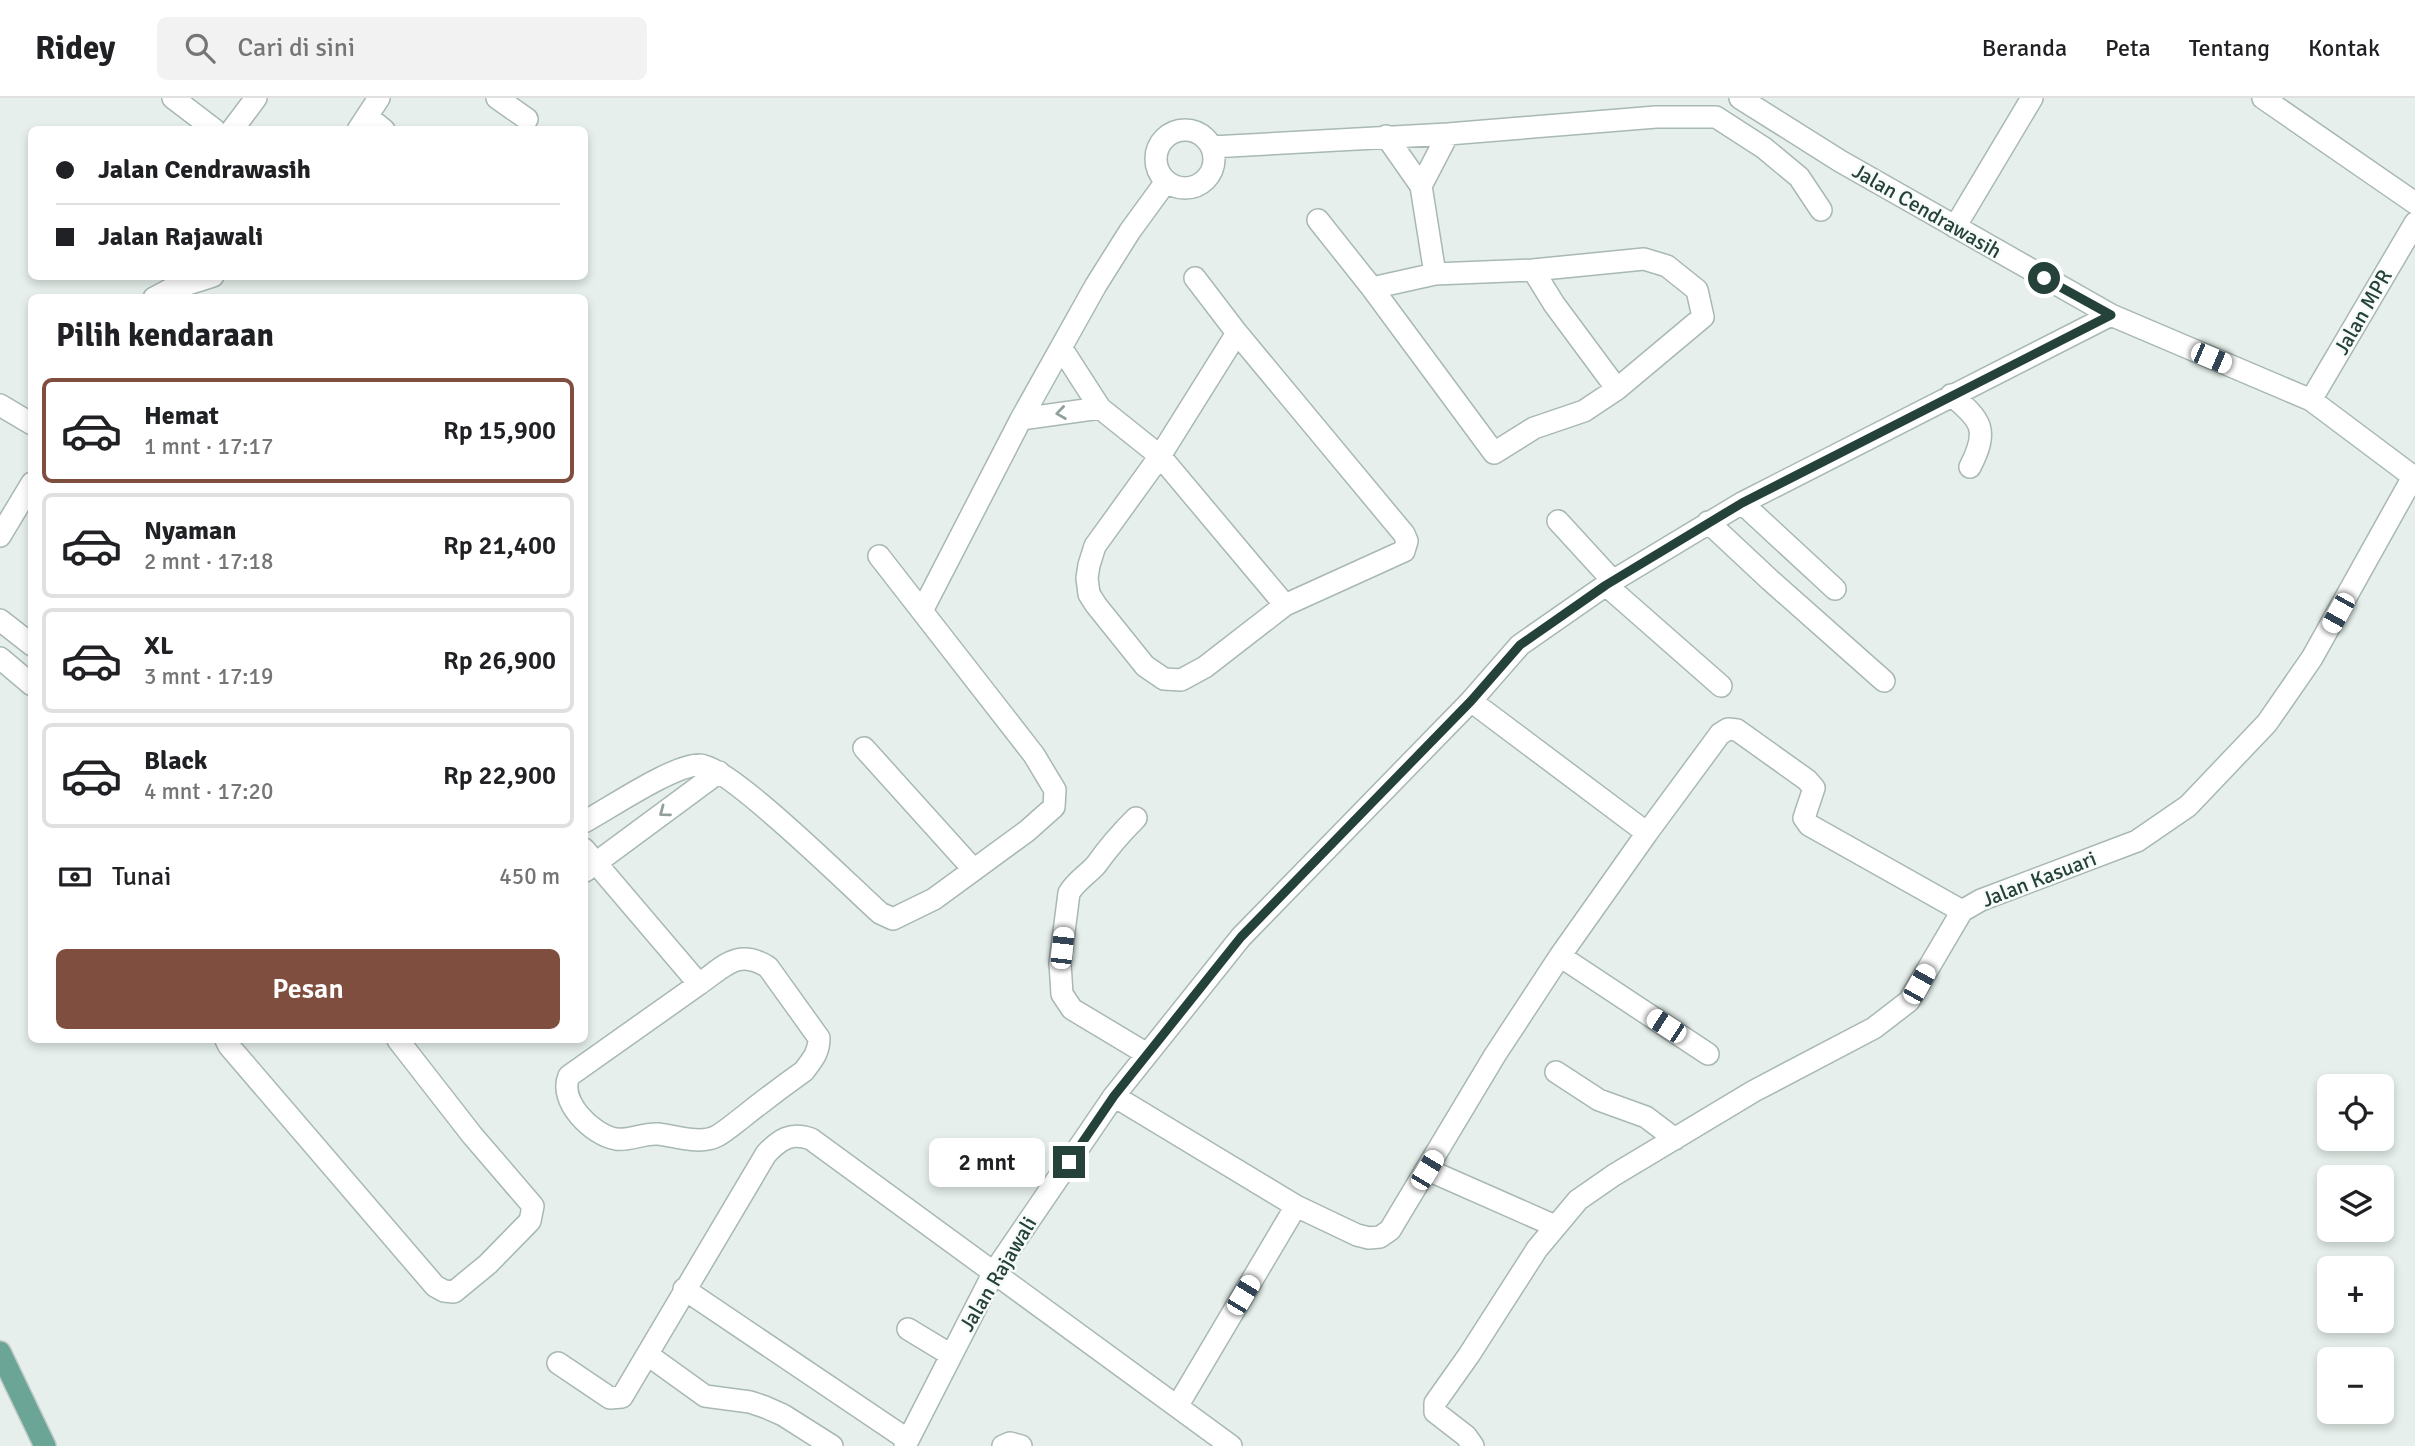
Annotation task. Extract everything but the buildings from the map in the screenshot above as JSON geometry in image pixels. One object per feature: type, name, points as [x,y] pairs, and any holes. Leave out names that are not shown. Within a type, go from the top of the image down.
[{"type":"main road","points":[[0,1352],[45,1446]]},
{"type":"street","points":[[173,98],[210,126]]},
{"type":"street","points":[[235,126],[256,98]]},
{"type":"street","points":[[497,98],[527,119]]},
{"type":"street","name":"Jalan Cendrawasih","points":[[1740,98],[1840,161],[2111,315],[2311,400],[2414,478]]},
{"type":"street","points":[[1955,227],[2032,98]]},
{"type":"street","points":[[2263,98],[2415,203]]},
{"type":"street","points":[[1212,147],[1448,134],[1656,117],[1716,117],[1764,148],[1799,177],[1821,210]]},
{"type":"street","points":[[1185,129],[1202,134],[1212,147],[1215,164],[1208,179],[1193,188],[1176,188],[1165,183],[1155,163],[1157,146],[1169,134],[1185,129]]},
{"type":"street","points":[[1421,186],[1448,134]]},
{"type":"street","points":[[1386,136],[1421,186],[1435,274]]},
{"type":"street","points":[[923,609],[1021,419],[1096,285],[1136,222],[1165,183]]},
{"type":"street","points":[[1318,220],[1372,288],[1494,453],[1534,428],[1584,411],[1617,389],[1703,317],[1697,290],[1667,266],[1643,259],[1533,270],[1435,274],[1372,288]]},
{"type":"street","name":"Jalan MPR","points":[[2311,400],[2415,223]]},
{"type":"street","points":[[1533,270],[1554,304],[1617,389]]},
{"type":"street","points":[[1195,278],[1407,541],[1404,551],[1284,605],[1205,667],[1181,680],[1164,678],[1145,666],[1089,594],[1089,565],[1095,546],[1160,456],[1237,333]]},
{"type":"street","points":[[162,294],[200,280]]},
{"type":"street","name":"Jalan Rajawali","points":[[906,1443],[994,1272],[1114,1096],[1241,937],[1471,701],[1520,645],[1609,583],[1742,503],[2111,315]]},
{"type":"street","points":[[1062,349],[1100,408],[1160,456],[1284,605]]},
{"type":"street","points":[[1951,396],[1964,406],[1982,433],[1979,448],[1970,467]]},
{"type":"street","points":[[0,405],[28,422]]},
{"type":"street","points":[[1021,419],[1100,408]]},
{"type":"street","name":"Jalan Kasuari","points":[[1473,1446],[1466,1436],[1435,1412],[1435,1403],[1537,1249],[1578,1200],[1614,1175],[1754,1091],[1874,1028],[1909,1002],[1962,911],[1981,900],[2137,841],[2188,806],[2267,723],[2312,658],[2414,478]]},
{"type":"street","points":[[0,536],[28,490]]},
{"type":"street","points":[[1742,503],[1835,589]]},
{"type":"street","points":[[1558,521],[1609,583],[1721,686]]},
{"type":"street","points":[[1709,522],[1884,681]]},
{"type":"street","points":[[588,820],[678,769],[709,766],[742,788],[887,917],[893,919],[912,911],[974,870],[1027,831],[1054,807],[1055,790],[1034,755],[923,609],[879,556]]},
{"type":"street","points":[[0,620],[28,642]]},
{"type":"street","points":[[0,658],[28,682]]},
{"type":"street","points":[[1471,701],[1647,833]]},
{"type":"street","points":[[1114,1096],[1296,1206],[1357,1235],[1380,1237],[1390,1230],[1495,1055],[1560,956],[1720,734],[1728,729],[1737,730],[1807,780],[1814,788],[1804,818],[1809,825],[1962,911]]},
{"type":"street","points":[[864,748],[974,870]]},
{"type":"street","points":[[699,984],[588,861],[719,772]]},
{"type":"street","points":[[1136,818],[1094,867],[1075,883],[1069,893],[1061,973],[1062,994],[1072,1009],[1147,1054]]},
{"type":"street","points":[[1560,956],[1708,1054]]},
{"type":"street","points":[[745,957],[768,967],[819,1038],[819,1049],[814,1059],[804,1071],[716,1137],[692,1139],[647,1134],[617,1139],[604,1136],[590,1126],[573,1105],[567,1091],[569,1076],[699,984],[731,962],[745,957]]},
{"type":"street","points":[[228,1043],[435,1286],[454,1292],[488,1265],[530,1222],[533,1206],[472,1135],[400,1043]]},
{"type":"street","points":[[1556,1072],[1599,1100],[1646,1117],[1675,1139]]},
{"type":"street","points":[[558,1363],[614,1400],[622,1397],[766,1154],[777,1142],[798,1134],[811,1139],[1231,1446]]},
{"type":"street","points":[[1427,1170],[1555,1226]]},
{"type":"street","points":[[1178,1405],[1296,1206]]},
{"type":"street","points":[[684,1289],[906,1443]]},
{"type":"street","points":[[908,1329],[951,1355]]},
{"type":"street","points":[[648,1354],[705,1396],[750,1402],[765,1407],[783,1415],[832,1446]]},
{"type":"street","points":[[1003,1446],[1010,1443],[1021,1446]]},
{"type":"route","points":[[1069,1162],[1114,1096],[1241,937],[1386,790],[1520,645],[1606,585],[1742,503],[2111,315],[2044,278]]}]
